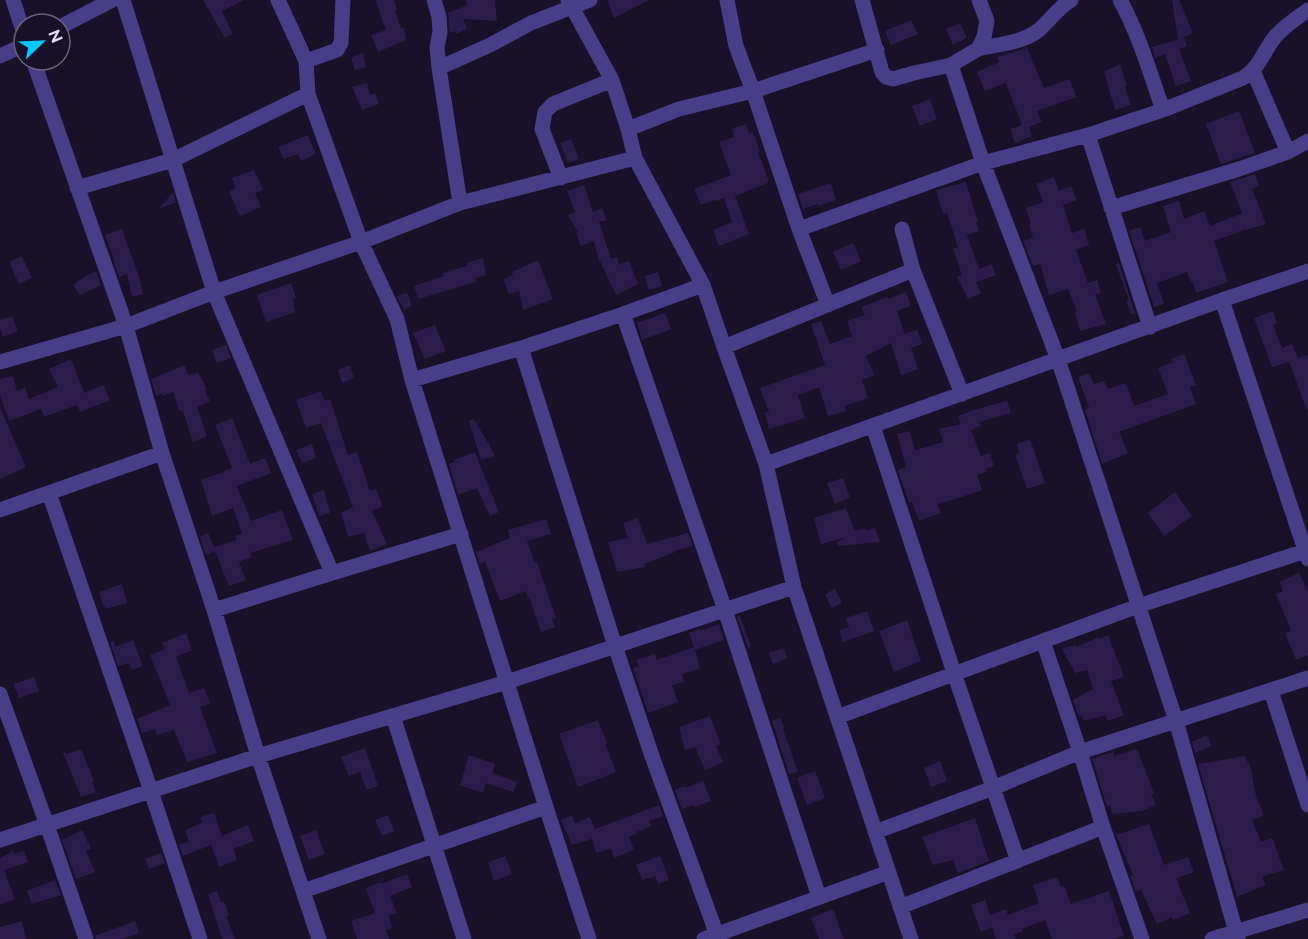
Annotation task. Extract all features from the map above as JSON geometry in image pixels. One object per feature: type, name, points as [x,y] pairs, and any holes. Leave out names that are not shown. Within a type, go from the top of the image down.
[{"type":"street","points":[[278,0],[306,61],[308,94],[361,242],[397,320],[412,380],[460,534],[590,939]]},
{"type":"street","points":[[306,61],[337,50],[341,43],[343,0]]},
{"type":"street","points":[[434,0],[439,17],[440,32],[437,47],[439,68],[460,203]]},
{"type":"street","points":[[439,68],[571,4],[590,0]]},
{"type":"street","points":[[727,0],[736,46],[799,229],[828,305]]},
{"type":"street","points":[[862,0],[882,72],[886,77],[893,79],[951,65],[978,49],[1028,36],[1040,30],[1071,0]]},
{"type":"street","points":[[978,49],[984,38],[987,21],[979,0]]},
{"type":"street","points":[[1120,0],[1141,47],[1163,110]]},
{"type":"street","points":[[72,22],[122,1],[214,292],[332,573]]},
{"type":"street","points":[[571,4],[612,80],[635,158],[703,285],[766,464],[794,587],[911,939]]},
{"type":"street","points":[[799,229],[983,163],[1088,135],[1163,110],[1243,78],[1253,71],[1275,37],[1308,10]]},
{"type":"street","points":[[628,129],[679,109],[753,91],[877,50]]},
{"type":"street","points":[[951,65],[983,163],[1058,359],[1176,721],[1237,935]]},
{"type":"street","points":[[1253,71],[1288,152]]},
{"type":"street","points":[[37,72],[126,326],[162,453],[319,939]]},
{"type":"street","points":[[561,178],[542,129],[545,112],[553,104],[612,80]]},
{"type":"street","points":[[77,188],[173,160],[308,94]]},
{"type":"street","points":[[1088,135],[1150,327]]},
{"type":"street","points":[[1111,208],[1288,152],[1308,141]]},
{"type":"street","points":[[0,362],[126,326],[214,292],[361,242],[460,203],[635,158]]},
{"type":"street","points":[[902,229],[914,270],[962,394]]},
{"type":"street","points":[[724,347],[914,270]]},
{"type":"street","points":[[766,464],[1308,271]]},
{"type":"street","points":[[412,380],[521,348],[703,285]]},
{"type":"street","points":[[837,717],[1138,606],[1307,553],[1222,300]]},
{"type":"street","points":[[623,314],[819,897]]},
{"type":"street","points":[[521,348],[615,646],[711,937],[889,872]]},
{"type":"street","points":[[873,426],[1018,861]]},
{"type":"street","points":[[0,510],[162,453]]},
{"type":"street","points":[[49,493],[200,939]]},
{"type":"street","points":[[214,610],[460,534]]},
{"type":"street","points":[[0,840],[258,756],[507,682],[794,587]]},
{"type":"street","points":[[1043,640],[1103,827],[1142,939]]},
{"type":"street","points":[[875,832],[993,788],[1080,752],[1308,678]]},
{"type":"street","points":[[1271,691],[1303,775],[1308,805]]},
{"type":"street","points":[[0,694],[86,939]]},
{"type":"street","points":[[393,716],[464,939]]},
{"type":"street","points":[[303,891],[546,807]]},
{"type":"street","points":[[900,907],[1103,827]]},
{"type":"street","points":[[1212,939],[1237,935],[1308,910]]},
{"type":"building","points":[[203,0],[244,0],[222,11],[233,34],[225,38]]},
{"type":"building","points":[[375,0],[394,0],[397,10],[395,11],[401,28],[404,28],[406,40],[378,52],[371,35],[386,30]]},
{"type":"building","points":[[466,0],[495,0],[497,21],[463,19],[467,29],[456,34],[455,31],[450,33],[448,13],[468,5]]},
{"type":"building","points":[[607,0],[649,0],[614,18]]},
{"type":"building","points":[[1172,0],[1179,0],[1193,33],[1178,40]]},
{"type":"building","points":[[911,20],[918,34],[891,45],[885,31]]},
{"type":"building","points":[[960,23],[967,38],[953,45],[946,29]]},
{"type":"building","points":[[1184,38],[1187,46],[1179,49],[1191,81],[1176,86],[1165,54],[1155,58],[1152,47]]},
{"type":"building","points":[[1027,48],[1044,88],[1070,79],[1076,97],[1037,111],[1042,122],[1029,127],[1032,136],[1015,143],[1010,129],[1022,125],[1006,83],[985,91],[977,72],[999,62],[997,57]]},
{"type":"building","points":[[363,53],[366,67],[355,70],[351,58]]},
{"type":"building","points":[[1120,64],[1131,105],[1115,110],[1104,72]]},
{"type":"building","points":[[367,83],[370,95],[375,93],[379,104],[362,110],[352,87]]},
{"type":"building","points":[[930,99],[937,119],[920,126],[912,106]]},
{"type":"building","points":[[1239,111],[1255,153],[1221,164],[1206,124]]},
{"type":"building","points":[[746,124],[749,133],[753,132],[768,183],[735,196],[749,234],[719,246],[713,230],[732,222],[724,198],[701,205],[694,189],[731,175],[719,142],[734,137],[732,129]]},
{"type":"building","points":[[308,135],[316,154],[301,161],[298,154],[284,159],[278,147]]},
{"type":"building","points":[[571,139],[579,159],[568,163],[560,143]]},
{"type":"building","points":[[254,170],[263,190],[255,193],[261,207],[240,216],[229,192],[236,188],[232,178]]},
{"type":"building","points":[[1255,174],[1259,184],[1252,189],[1266,224],[1214,241],[1228,282],[1196,293],[1187,272],[1157,283],[1164,304],[1154,307],[1129,231],[1140,227],[1145,241],[1171,232],[1163,206],[1179,201],[1184,219],[1204,211],[1210,226],[1238,215],[1242,213],[1230,182]]},
{"type":"building","points":[[1054,177],[1059,191],[1071,186],[1077,200],[1063,205],[1072,233],[1084,229],[1089,245],[1076,250],[1088,283],[1097,280],[1101,293],[1095,295],[1106,324],[1080,331],[1075,313],[1077,312],[1068,289],[1049,295],[1040,264],[1033,266],[1023,241],[1033,238],[1026,208],[1043,202],[1036,184]]},
{"type":"building","points":[[966,182],[979,231],[967,235],[979,269],[992,264],[996,275],[976,282],[981,293],[968,299],[957,277],[962,275],[953,249],[958,247],[947,213],[943,214],[936,190]]},
{"type":"building","points":[[831,183],[836,200],[803,209],[798,194]]},
{"type":"building","points":[[584,185],[593,212],[602,208],[607,220],[599,222],[611,259],[617,257],[619,265],[629,261],[638,284],[616,295],[599,261],[594,241],[581,246],[576,233],[578,232],[568,215],[575,212],[567,191]]},
{"type":"building","points":[[173,192],[176,202],[159,209]]},
{"type":"building","points":[[122,229],[143,294],[132,297],[127,274],[119,277],[105,235]]},
{"type":"building","points":[[853,243],[861,261],[841,270],[833,252]]},
{"type":"building","points":[[22,256],[32,278],[19,284],[9,262]]},
{"type":"building","points":[[483,258],[486,275],[475,278],[476,282],[418,299],[414,286],[444,276],[443,273],[467,266],[467,263]]},
{"type":"building","points":[[538,260],[553,299],[523,310],[519,291],[509,294],[503,279],[513,275],[512,272]]},
{"type":"building","points":[[1119,263],[1135,314],[1131,314],[1126,301],[1129,300],[1116,264]]},
{"type":"building","points":[[96,271],[101,285],[80,295],[73,285]]},
{"type":"building","points":[[658,272],[662,286],[649,290],[645,276]]},
{"type":"building","points":[[291,283],[296,298],[293,299],[295,312],[266,322],[257,295]]},
{"type":"building","points":[[906,292],[911,306],[897,311],[905,334],[917,330],[922,344],[911,348],[918,369],[901,375],[891,343],[866,356],[874,375],[862,380],[868,398],[845,406],[846,411],[828,416],[819,387],[798,395],[805,418],[769,429],[765,413],[769,412],[760,388],[825,365],[811,324],[821,321],[830,344],[852,336],[847,321],[865,315],[861,307]]},
{"type":"building","points":[[407,293],[412,306],[404,310],[397,296]]},
{"type":"building","points":[[1273,311],[1277,324],[1273,325],[1282,348],[1292,344],[1298,358],[1308,355],[1307,410],[1289,362],[1272,367],[1254,318]]},
{"type":"building","points":[[665,313],[671,329],[642,340],[637,323]]},
{"type":"building","points":[[12,316],[18,331],[3,337],[0,320]]},
{"type":"building","points":[[435,325],[446,351],[425,359],[413,333]]},
{"type":"building","points":[[226,345],[231,358],[217,363],[212,350]]},
{"type":"building","points":[[1184,354],[1196,385],[1190,387],[1196,404],[1119,432],[1128,453],[1102,464],[1085,410],[1089,408],[1078,377],[1089,373],[1094,384],[1104,381],[1108,389],[1126,383],[1134,406],[1168,394],[1158,368],[1173,362],[1171,359]]},
{"type":"building","points":[[71,359],[84,393],[103,385],[110,400],[80,412],[77,405],[44,417],[41,409],[9,421],[0,395],[0,379],[13,376],[17,391],[25,388],[29,399],[58,387],[49,369]]},
{"type":"building","points":[[185,365],[188,375],[198,372],[210,401],[197,407],[207,436],[193,442],[183,411],[179,410],[173,392],[156,396],[151,379]]},
{"type":"building","points":[[350,365],[354,378],[342,383],[338,370]]},
{"type":"building","points":[[321,391],[325,401],[330,399],[348,455],[357,452],[370,491],[376,489],[383,506],[372,511],[387,544],[370,551],[364,533],[348,537],[341,513],[353,507],[321,423],[306,428],[296,400]]},
{"type":"building","points":[[1007,401],[1011,413],[979,422],[981,426],[971,430],[981,456],[990,453],[994,466],[985,469],[987,472],[977,475],[982,490],[937,504],[941,513],[919,521],[912,502],[909,503],[898,470],[906,467],[897,434],[910,431],[915,450],[943,442],[939,429],[961,424],[958,416]]},
{"type":"building","points":[[0,407],[26,467],[0,479]]},
{"type":"building","points":[[232,418],[250,464],[265,458],[271,473],[237,486],[251,521],[282,510],[293,540],[250,553],[252,557],[239,562],[246,580],[229,586],[215,551],[206,555],[200,537],[208,533],[214,547],[237,540],[235,536],[242,534],[233,508],[212,516],[201,480],[232,468],[215,425]]},
{"type":"building","points":[[474,419],[495,456],[481,460],[469,421]]},
{"type":"building","points":[[1030,439],[1045,483],[1027,489],[1015,455],[1020,453],[1017,444]]},
{"type":"building","points":[[312,444],[316,458],[302,463],[296,450]]},
{"type":"building","points":[[475,452],[499,512],[490,516],[477,488],[458,495],[449,464]]},
{"type":"building","points":[[843,478],[850,498],[835,504],[827,483]]},
{"type":"building","points":[[324,490],[330,513],[319,516],[312,494]]},
{"type":"building","points":[[1175,492],[1192,516],[1164,536],[1148,513]]},
{"type":"building","points":[[846,508],[855,531],[875,528],[880,542],[838,546],[837,542],[844,538],[821,544],[814,518]]},
{"type":"building","points":[[638,518],[647,544],[688,533],[693,546],[674,551],[644,564],[645,567],[617,572],[608,542],[628,538],[623,523]]},
{"type":"building","points":[[546,519],[551,534],[527,541],[535,563],[537,562],[556,618],[552,619],[555,627],[541,632],[526,591],[500,601],[485,562],[480,564],[476,552],[510,538],[508,530]]},
{"type":"building","points":[[1299,573],[1308,591],[1308,655],[1296,660],[1285,633],[1291,631],[1276,594],[1283,591],[1279,582]]},
{"type":"building","points":[[122,584],[127,603],[105,609],[99,592]]},
{"type":"building","points":[[835,589],[842,603],[832,608],[825,594]]},
{"type":"building","points":[[867,611],[874,631],[843,642],[839,630],[849,627],[846,618]]},
{"type":"building","points":[[740,616],[751,647],[748,648],[737,617]]},
{"type":"building","points":[[907,620],[921,661],[894,672],[879,631]]},
{"type":"building","points":[[719,624],[724,640],[695,650],[700,669],[682,674],[684,682],[672,685],[678,702],[648,713],[633,668],[639,666],[636,660],[655,654],[657,660],[694,647],[689,633]]},
{"type":"building","points":[[186,633],[192,650],[176,657],[189,693],[204,688],[210,703],[200,707],[217,753],[187,762],[174,730],[157,735],[155,729],[142,733],[137,719],[170,705],[150,655],[165,649],[162,643]]},
{"type":"building","points":[[1108,635],[1124,677],[1111,681],[1124,715],[1108,721],[1106,715],[1084,721],[1082,716],[1079,717],[1073,700],[1093,689],[1087,670],[1075,673],[1062,649],[1076,645],[1076,647]]},
{"type":"building","points":[[133,640],[143,666],[132,670],[129,663],[118,666],[110,642],[114,641],[115,647]]},
{"type":"building","points":[[783,648],[787,658],[773,664],[769,653]]},
{"type":"building","points":[[34,677],[39,691],[19,698],[14,684]]},
{"type":"building","points":[[710,716],[721,744],[716,746],[723,762],[705,770],[695,747],[685,750],[679,727]]},
{"type":"building","points":[[780,718],[798,772],[789,774],[772,721]]},
{"type":"building","points":[[598,720],[616,772],[578,787],[559,734]]},
{"type":"building","points":[[1207,735],[1211,746],[1195,753],[1192,742]]},
{"type":"building","points":[[365,748],[378,786],[367,790],[360,772],[349,776],[341,757]]},
{"type":"building","points":[[81,749],[96,792],[81,797],[62,750],[67,754]]},
{"type":"building","points":[[1137,749],[1154,793],[1151,794],[1156,805],[1142,811],[1112,814],[1110,805],[1107,807],[1092,759],[1113,752],[1114,756]]},
{"type":"building","points":[[469,755],[495,764],[492,773],[517,782],[513,792],[486,783],[483,793],[460,785]]},
{"type":"building","points":[[1245,756],[1264,815],[1252,820],[1261,842],[1272,838],[1284,870],[1262,877],[1266,885],[1237,897],[1198,764]]},
{"type":"building","points":[[940,761],[947,781],[931,787],[924,768]]},
{"type":"building","points":[[815,771],[825,798],[807,805],[797,778]]},
{"type":"building","points":[[703,781],[711,801],[682,809],[675,790]]},
{"type":"building","points":[[659,805],[663,816],[649,821],[651,826],[629,837],[634,850],[614,858],[611,849],[596,853],[592,839],[572,845],[561,820],[572,815],[575,823],[590,817],[595,829]]},
{"type":"building","points":[[214,813],[222,836],[248,825],[254,841],[233,849],[237,860],[219,867],[211,845],[183,856],[179,845],[189,841],[185,830],[202,823],[200,817]]},
{"type":"building","points":[[388,815],[394,831],[382,836],[375,820]]},
{"type":"building","points":[[975,818],[989,861],[958,873],[953,860],[933,865],[922,837]]},
{"type":"building","points":[[1149,824],[1164,865],[1188,857],[1194,872],[1176,878],[1190,913],[1173,920],[1172,917],[1157,924],[1141,890],[1136,892],[1130,876],[1133,875],[1116,835]]},
{"type":"building","points":[[82,830],[91,849],[86,851],[95,872],[76,879],[62,840]]},
{"type":"building","points":[[316,830],[325,854],[309,860],[300,836]]},
{"type":"building","points":[[13,851],[14,854],[24,851],[28,862],[4,870],[15,899],[0,905],[0,858]]},
{"type":"building","points":[[161,853],[165,863],[149,869],[145,859]]},
{"type":"building","points":[[505,856],[512,874],[494,881],[488,862]]},
{"type":"building","points":[[660,856],[669,880],[658,884],[655,876],[642,880],[636,865]]},
{"type":"building","points":[[407,874],[412,887],[390,896],[397,913],[389,915],[392,928],[386,930],[389,939],[357,939],[351,921],[375,913],[366,888]]},
{"type":"building","points":[[1057,877],[1061,887],[1064,886],[1071,904],[1109,891],[1124,936],[1115,939],[1052,939],[1045,920],[1022,929],[1023,931],[1014,935],[1016,939],[996,939],[992,927],[981,932],[971,905],[985,900],[990,915],[1006,909],[1008,915],[1039,903],[1033,885]]},
{"type":"building","points":[[55,880],[61,895],[32,904],[27,891]]},
{"type":"building","points":[[217,891],[229,915],[226,916],[235,939],[222,939],[208,894]]},
{"type":"building","points":[[833,909],[844,939],[819,939],[811,918]]},
{"type":"building","points":[[22,921],[26,939],[0,939],[0,927]]},
{"type":"building","points":[[135,921],[139,933],[124,939],[96,939],[95,936]]}]
